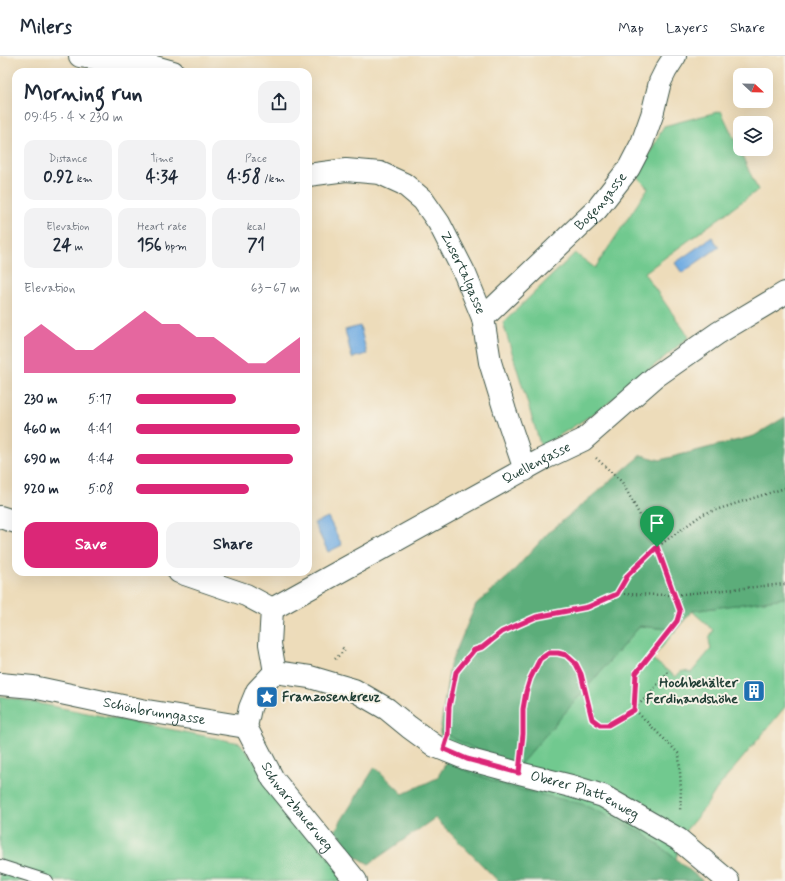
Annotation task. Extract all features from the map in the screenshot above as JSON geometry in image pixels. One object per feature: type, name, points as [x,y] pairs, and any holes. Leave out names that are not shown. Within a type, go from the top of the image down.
[{"type":"street","points":[[80,56],[148,64],[161,68]]},
{"type":"street","name":"Bogengasse","points":[[483,318],[597,209],[629,168],[642,143],[652,115],[660,82],[675,56]]},
{"type":"street","name":"Zusertalgasse","points":[[312,174],[346,170],[380,174],[404,184],[423,200],[439,223],[464,274],[483,318],[490,362],[505,411],[526,470]]},
{"type":"street","name":"Quellengasse","points":[[272,609],[526,470],[543,459],[583,440],[655,377],[718,333],[785,293]]},
{"type":"street","points":[[0,517],[12,521]]},
{"type":"street","points":[[191,576],[246,595],[272,609],[270,644],[275,672],[257,690],[250,708],[246,728]]},
{"type":"street","name":"Oberer Plattenweg","points":[[275,672],[310,677],[354,690],[386,709],[435,746],[467,759],[571,786],[603,796],[678,839],[728,881]]},
{"type":"street","name":"Schönbrunngasse","points":[[0,684],[33,688],[141,710],[246,728]]},
{"type":"street","name":"Schwarzbauerweg","points":[[246,728],[273,779],[356,881]]},
{"type":"lane","points":[[0,866],[47,881]]},
{"type":"path","points":[[583,440],[600,462],[622,482],[657,547],[680,611],[677,621],[636,673],[634,710],[679,754],[681,790],[678,839]]},
{"type":"path","points":[[617,594],[628,575],[657,547],[703,514],[785,488]]},
{"type":"path","points":[[444,749],[448,736],[449,707],[456,672],[474,650],[483,647],[502,632],[536,617],[588,607],[617,594],[673,595],[785,584]]},
{"type":"path","points":[[519,773],[523,734],[523,709],[526,692],[530,679],[540,659],[549,653],[558,653],[566,655],[576,664],[581,674],[592,719],[600,725],[608,725],[634,710],[668,672]]},
{"type":"green space","points":[[721,111],[733,137],[733,156],[742,156],[758,190],[644,273],[689,337],[601,409],[541,447],[503,323],[575,253],[595,268],[648,188],[637,177],[664,126]]},
{"type":"green space","points":[[785,417],[785,598],[692,611],[676,630],[640,626],[516,769],[440,732],[450,665],[476,604],[508,577],[548,533],[641,455],[660,460],[754,436]]},
{"type":"green space","points":[[785,598],[785,707],[716,790],[706,806],[682,835],[676,859],[642,832],[509,787],[446,763],[440,732],[516,769],[640,626],[676,630],[652,659],[676,677],[682,671],[691,673],[711,649],[709,639],[713,630],[692,611]]},
{"type":"green space","points":[[0,696],[240,743],[348,881],[0,881]]},
{"type":"green space","points":[[446,763],[509,787],[582,804],[642,832],[703,881],[498,881],[435,818],[369,864],[350,853],[334,832],[375,767],[403,794],[437,778]]},
{"type":"water","points":[[712,237],[719,247],[682,273],[675,263]]},
{"type":"water","points":[[360,326],[367,354],[352,358],[345,330]]},
{"type":"water","points":[[328,517],[342,545],[328,552],[314,523]]},
{"type":"place","name":"Hochbehälter Ferdinandshöhe","points":[[754,691]]},
{"type":"place","name":"Franzosenkreuz","points":[[267,697]]},
{"type":"route","points":[[657,547],[680,611],[677,621],[636,673],[634,710],[608,725],[600,725],[592,719],[581,674],[576,664],[566,655],[549,653],[540,659],[530,679],[526,692],[523,709],[523,734],[519,773],[467,759],[444,749],[448,736],[449,707],[456,672],[474,650],[483,647],[502,632],[536,617],[588,607],[617,594],[628,575],[657,547]]}]
